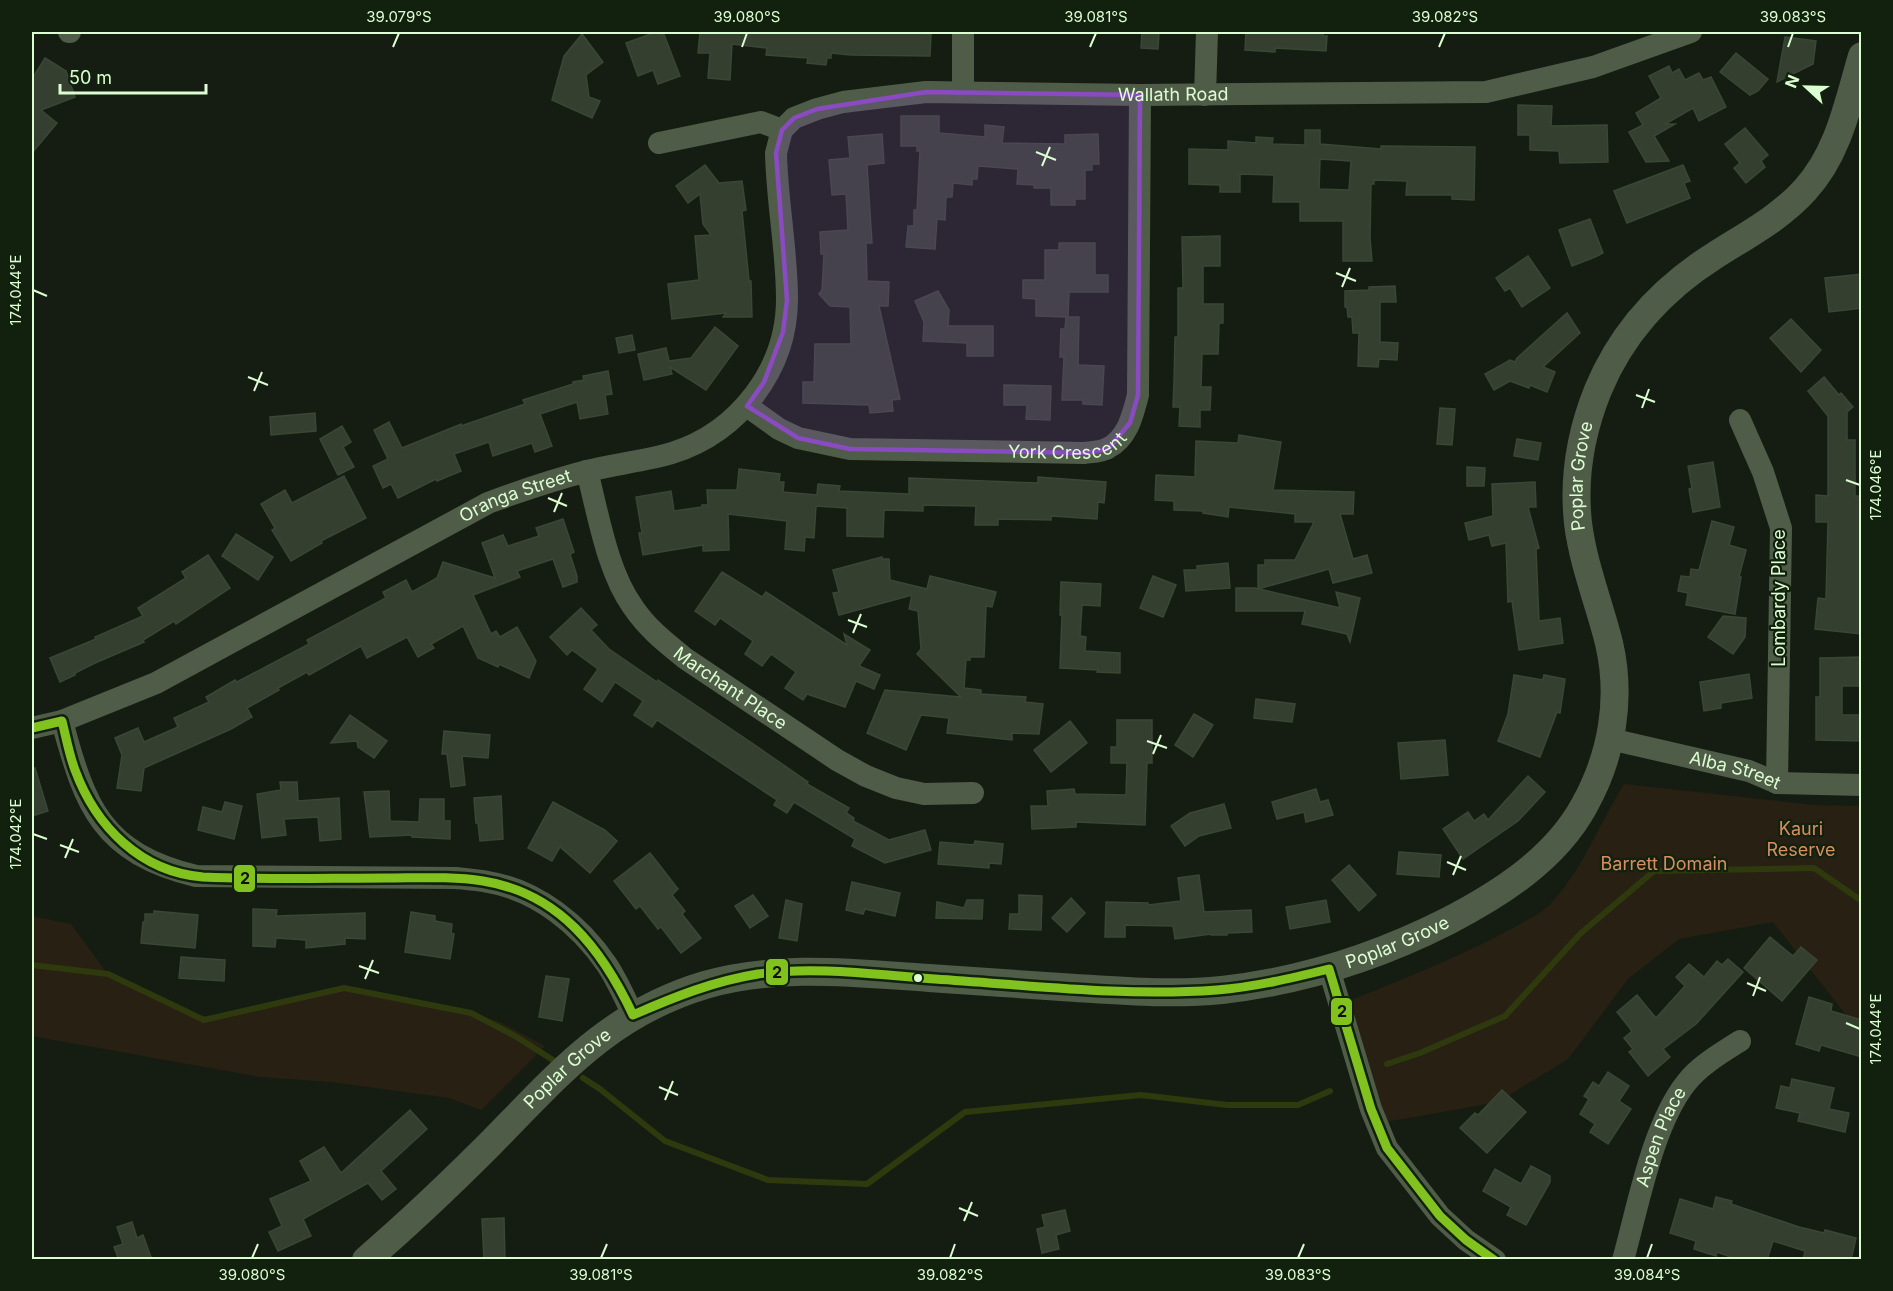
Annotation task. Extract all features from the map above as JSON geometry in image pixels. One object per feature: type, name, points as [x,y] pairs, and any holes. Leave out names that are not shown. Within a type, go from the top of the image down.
[{"type":"street","points":[[963,32],[963,92]]},
{"type":"street","points":[[1205,95],[1207,32]]},
{"type":"street","name":"Wallath Road","points":[[782,130],[794,118],[843,102],[926,92],[1140,95],[1486,92],[1593,67],[1691,32]]},
{"type":"street","name":"Poplar Grove","points":[[366,1260],[440,1193],[566,1065],[596,1040],[633,1015],[707,984],[800,971],[1121,991],[1179,992],[1257,985],[1329,969],[1386,950],[1460,914],[1508,885],[1533,866],[1573,825],[1587,802],[1598,778],[1610,739],[1615,711],[1615,679],[1609,646],[1583,554],[1576,495],[1582,439],[1590,410],[1613,358],[1629,333],[1666,291],[1786,210],[1824,167],[1839,132],[1862,56]]},
{"type":"street","name":"York Crescent","points":[[747,406],[779,429],[798,438],[850,449],[1084,453],[1108,449],[1120,438],[1130,423],[1138,394],[1140,95]]},
{"type":"street","points":[[659,143],[761,122],[782,130]]},
{"type":"street","name":"Oranga Street","points":[[32,728],[62,722],[156,683],[488,503],[528,488],[587,471],[672,453],[704,439],[726,424],[747,406],[764,382],[777,355],[783,332],[787,300],[776,162],[782,130]]},
{"type":"street","name":"Lombardy Place","points":[[1740,420],[1763,472],[1781,528],[1777,783]]},
{"type":"street","name":"Marchant Place","points":[[587,471],[618,579],[632,606],[664,642],[837,760],[866,776],[897,788],[924,794],[973,793]]},
{"type":"street","points":[[62,722],[76,774],[88,800],[103,824],[120,842],[142,857],[167,869],[196,876],[456,878],[490,882],[548,905],[571,922],[609,967],[633,1015]]},
{"type":"street","name":"Alba Street","points":[[1610,739],[1749,771],[1777,783],[1862,785]]},
{"type":"street","points":[[1329,969],[1371,1109],[1387,1148],[1440,1216],[1466,1240],[1495,1260]]},
{"type":"street","name":"Aspen Place","points":[[1623,1260],[1656,1142],[1668,1112],[1686,1083],[1713,1059],[1740,1041]]},
{"type":"highlighted area","points":[[926,92],[1140,95],[1138,395],[1130,423],[1108,449],[1084,453],[850,449],[798,438],[747,406],[764,382],[783,332],[787,300],[776,153],[782,130],[794,118],[817,109]]},
{"type":"green space","name":"Barrett Domain","points":[[1624,784],[1813,805],[1861,806],[1861,1034],[1773,922],[1679,939],[1628,979],[1568,1059],[1498,1102],[1375,1124],[1344,1003],[1470,950],[1534,917],[1553,901],[1574,874]]},
{"type":"green space","points":[[32,916],[71,924],[110,977],[204,1020],[344,988],[449,1006],[500,1022],[545,1046],[481,1110],[449,1098],[331,1082],[260,1077],[32,1036]]},
{"type":"building","points":[[656,32],[663,32],[680,76],[658,84],[653,70],[638,76],[626,43]]},
{"type":"building","points":[[700,32],[923,32],[923,34],[931,34],[930,56],[831,53],[831,58],[827,58],[826,65],[807,63],[808,58],[766,55],[767,48],[732,44],[730,80],[708,78],[710,53],[698,53]]},
{"type":"building","points":[[1142,32],[1159,32],[1158,49],[1141,48]]},
{"type":"building","points":[[1246,32],[1323,32],[1323,36],[1327,36],[1326,51],[1275,48],[1275,52],[1245,50]]},
{"type":"building","points":[[582,34],[603,62],[586,75],[589,97],[600,101],[592,118],[552,100],[564,56]]},
{"type":"building","points":[[1785,37],[1816,41],[1813,64],[1777,82]]},
{"type":"building","points":[[1736,53],[1768,79],[1758,91],[1750,95],[1720,72]]},
{"type":"building","points":[[45,58],[66,71],[75,97],[41,110],[57,123],[32,153],[32,79]]},
{"type":"building","points":[[1669,66],[1672,73],[1679,69],[1685,80],[1699,73],[1703,80],[1711,77],[1726,107],[1699,121],[1693,108],[1665,124],[1675,124],[1654,136],[1669,161],[1646,162],[1629,132],[1643,125],[1636,113],[1661,98],[1649,76]]},
{"type":"building","points":[[1518,105],[1552,106],[1551,126],[1607,125],[1608,162],[1560,163],[1559,151],[1530,150],[1530,135],[1518,135]]},
{"type":"building","points":[[901,116],[939,116],[939,133],[985,137],[985,125],[1004,127],[1002,143],[1065,144],[1065,135],[1098,134],[1099,164],[1092,164],[1092,170],[1085,170],[1085,199],[1075,199],[1075,205],[1051,205],[1051,188],[1034,188],[1034,185],[1017,184],[1018,169],[978,166],[977,179],[972,179],[972,185],[953,183],[952,197],[946,197],[945,220],[937,219],[935,249],[906,247],[908,226],[914,226],[914,210],[917,210],[920,151],[917,151],[917,146],[901,146]]},
{"type":"building","points":[[1745,128],[1768,155],[1761,161],[1765,167],[1746,183],[1734,168],[1740,163],[1725,144]]},
{"type":"building","points":[[1305,130],[1320,130],[1320,144],[1381,149],[1381,146],[1475,147],[1474,200],[1452,199],[1452,195],[1406,195],[1407,181],[1374,180],[1374,184],[1371,184],[1372,261],[1343,261],[1343,221],[1300,221],[1300,202],[1273,202],[1274,175],[1240,174],[1240,192],[1220,192],[1220,185],[1189,184],[1189,149],[1228,150],[1228,141],[1256,143],[1256,137],[1273,138],[1272,144],[1305,145]],"holes":[[[1320,159],[1351,161],[1349,190],[1319,189]]]},
{"type":"building","points":[[882,134],[884,163],[867,165],[872,243],[866,243],[867,281],[889,282],[888,306],[879,306],[900,399],[892,400],[893,411],[870,413],[869,405],[803,403],[803,382],[814,382],[815,344],[851,344],[850,307],[830,306],[819,294],[822,290],[824,254],[821,254],[820,232],[848,230],[846,194],[832,195],[829,160],[850,158],[848,137]]},
{"type":"building","points":[[705,165],[719,183],[742,181],[746,210],[742,211],[749,281],[751,281],[752,317],[723,317],[726,313],[672,319],[668,284],[699,280],[695,236],[711,235],[703,224],[700,194],[688,203],[676,186]]},
{"type":"building","points":[[1683,165],[1690,181],[1684,183],[1690,198],[1627,223],[1614,191]]},
{"type":"building","points":[[1590,219],[1603,253],[1572,266],[1559,230]]},
{"type":"building","points":[[1220,236],[1220,266],[1203,266],[1203,304],[1223,304],[1223,323],[1219,323],[1218,354],[1202,354],[1201,387],[1211,387],[1210,410],[1200,410],[1200,427],[1179,426],[1180,407],[1173,407],[1175,337],[1178,337],[1178,288],[1183,288],[1182,237]]},
{"type":"building","points":[[1059,243],[1095,243],[1095,275],[1108,275],[1108,292],[1069,292],[1068,317],[1079,317],[1078,365],[1104,366],[1102,405],[1083,404],[1083,400],[1062,400],[1064,357],[1060,357],[1061,329],[1065,329],[1066,317],[1036,316],[1036,299],[1023,298],[1023,280],[1045,280],[1045,250],[1059,250]]},
{"type":"building","points":[[1528,256],[1550,288],[1522,307],[1510,288],[1505,291],[1496,278]]},
{"type":"building","points":[[1862,274],[1862,308],[1829,312],[1825,278]]},
{"type":"building","points":[[1395,286],[1396,302],[1380,302],[1380,342],[1398,343],[1397,360],[1379,359],[1378,367],[1358,366],[1359,333],[1353,333],[1352,317],[1348,317],[1347,307],[1345,307],[1345,291]]},
{"type":"building","points":[[938,291],[949,310],[948,326],[993,326],[993,356],[967,356],[967,343],[923,341],[924,322],[915,301]]},
{"type":"building","points":[[1567,313],[1580,333],[1543,367],[1555,372],[1547,392],[1530,385],[1529,388],[1510,381],[1494,390],[1485,374],[1510,360],[1515,362]]},
{"type":"building","points":[[1791,319],[1821,350],[1801,372],[1770,338]]},
{"type":"building","points":[[715,327],[738,346],[706,390],[670,367],[672,374],[644,380],[638,354],[666,348],[669,361],[691,358]]},
{"type":"building","points":[[632,335],[635,350],[619,353],[616,338]]},
{"type":"building","points":[[608,371],[612,394],[605,395],[608,414],[580,419],[577,402],[540,414],[552,446],[535,452],[532,443],[493,456],[489,442],[454,454],[461,471],[437,481],[436,479],[398,498],[391,484],[383,488],[373,466],[388,459],[374,430],[389,422],[402,448],[461,424],[461,426],[525,404],[523,400],[584,380],[583,376]]},
{"type":"building","points":[[1824,377],[1853,407],[1847,412],[1847,440],[1855,440],[1855,496],[1862,496],[1862,634],[1815,629],[1818,598],[1826,599],[1828,522],[1816,522],[1816,495],[1828,496],[1828,416],[1808,391]]},
{"type":"building","points":[[1004,385],[1051,386],[1050,420],[1026,419],[1027,405],[1004,405]]},
{"type":"building","points":[[1440,408],[1455,409],[1452,445],[1437,444]]},
{"type":"building","points":[[315,413],[316,431],[271,435],[270,417]]},
{"type":"building","points":[[342,426],[351,442],[343,447],[354,467],[338,475],[320,439]]},
{"type":"building","points":[[1239,435],[1281,442],[1273,490],[1354,492],[1353,514],[1340,514],[1353,559],[1367,555],[1372,573],[1333,583],[1329,569],[1258,589],[1258,565],[1265,565],[1265,560],[1295,560],[1314,522],[1295,522],[1295,514],[1229,507],[1228,517],[1203,513],[1203,511],[1174,510],[1174,501],[1155,500],[1156,475],[1195,477],[1196,441],[1238,443]]},
{"type":"building","points":[[1517,439],[1541,443],[1538,460],[1514,456]]},
{"type":"building","points":[[1713,462],[1720,507],[1693,512],[1688,466]]},
{"type":"building","points":[[1467,467],[1485,468],[1484,486],[1467,486]]},
{"type":"building","points":[[739,469],[780,474],[779,482],[784,482],[783,492],[817,495],[818,484],[840,486],[839,491],[909,494],[909,478],[1038,483],[1038,477],[1106,482],[1104,503],[1098,502],[1097,519],[1051,516],[1051,520],[998,519],[998,525],[975,525],[976,506],[923,505],[923,511],[884,510],[883,537],[847,536],[847,508],[816,506],[814,538],[805,537],[804,551],[785,549],[787,521],[728,514],[729,550],[703,551],[703,545],[643,555],[636,497],[671,491],[674,511],[702,507],[702,505],[708,505],[707,490],[737,490]]},
{"type":"building","points":[[344,476],[366,518],[321,541],[322,543],[291,561],[272,530],[275,528],[261,504],[285,490],[292,503]]},
{"type":"building","points":[[1535,482],[1536,507],[1528,507],[1539,548],[1536,549],[1539,621],[1560,618],[1563,643],[1519,650],[1512,601],[1508,602],[1506,543],[1492,546],[1489,535],[1469,540],[1465,523],[1493,516],[1492,484]]},
{"type":"building","points":[[563,519],[574,552],[570,554],[577,582],[563,587],[553,559],[517,571],[520,577],[473,595],[491,634],[496,631],[500,637],[517,627],[536,661],[529,678],[499,664],[498,667],[478,658],[463,626],[431,644],[434,648],[418,657],[407,637],[367,658],[361,646],[309,675],[307,672],[278,688],[279,690],[247,708],[252,717],[231,729],[144,768],[141,791],[117,788],[122,755],[115,738],[138,728],[144,742],[178,727],[174,718],[209,702],[206,697],[235,680],[237,682],[309,644],[307,640],[386,598],[383,592],[406,580],[412,592],[437,578],[443,562],[495,578],[482,543],[503,535],[508,546],[539,536],[536,528]]},
{"type":"building","points":[[1712,521],[1734,527],[1729,545],[1746,550],[1739,577],[1741,577],[1735,614],[1686,605],[1688,593],[1678,591],[1681,576],[1690,577],[1691,569],[1699,570]]},
{"type":"building","points":[[236,534],[273,557],[258,580],[222,556]]},
{"type":"building","points":[[208,555],[230,588],[176,624],[174,621],[143,640],[144,642],[95,663],[60,682],[50,658],[143,616],[138,608],[186,578],[182,572]]},
{"type":"building","points":[[882,557],[882,559],[889,559],[890,580],[927,589],[930,576],[996,592],[992,607],[986,606],[984,657],[970,657],[970,660],[966,660],[964,688],[981,690],[981,694],[1026,697],[1025,702],[1043,704],[1039,734],[1012,733],[1012,740],[947,733],[949,718],[921,715],[906,750],[867,733],[885,690],[961,697],[917,654],[921,649],[918,611],[909,609],[912,595],[839,615],[833,593],[839,592],[833,570]]},
{"type":"building","points":[[1228,563],[1230,588],[1186,591],[1184,570],[1197,570],[1197,566]]},
{"type":"building","points":[[722,572],[762,597],[766,592],[847,645],[844,634],[870,650],[859,666],[880,675],[874,689],[856,681],[845,707],[807,694],[803,700],[785,688],[796,672],[771,654],[762,666],[745,654],[753,641],[720,618],[715,625],[695,611]]},
{"type":"building","points":[[1153,576],[1176,585],[1163,617],[1140,608]]},
{"type":"building","points":[[1061,582],[1101,584],[1100,606],[1082,605],[1080,636],[1086,637],[1085,651],[1120,653],[1120,673],[1060,668]]},
{"type":"building","points":[[1236,588],[1255,588],[1340,608],[1336,592],[1360,598],[1350,642],[1347,634],[1302,624],[1305,611],[1236,611]]},
{"type":"building","points":[[581,608],[597,625],[591,630],[609,649],[746,739],[808,782],[807,784],[849,808],[846,813],[854,818],[853,821],[889,840],[925,830],[931,850],[885,863],[852,846],[855,839],[794,802],[787,813],[774,805],[777,800],[657,720],[652,727],[634,715],[643,701],[615,682],[602,702],[584,689],[598,669],[572,650],[567,655],[550,637]]},
{"type":"building","points":[[1723,616],[1746,618],[1745,637],[1733,654],[1708,637]]},
{"type":"building","points":[[1862,657],[1862,686],[1842,686],[1842,715],[1862,715],[1862,741],[1816,740],[1816,697],[1820,697],[1820,658]]},
{"type":"building","points":[[1749,674],[1752,698],[1721,703],[1721,708],[1704,711],[1700,682]]},
{"type":"building","points":[[1514,675],[1543,680],[1544,675],[1565,679],[1560,713],[1557,712],[1540,757],[1498,741],[1508,714]]},
{"type":"building","points":[[1256,699],[1295,704],[1292,722],[1254,718]]},
{"type":"building","points":[[1194,714],[1213,725],[1193,757],[1175,745]]},
{"type":"building","points":[[350,715],[387,741],[374,758],[358,747],[357,741],[331,743]]},
{"type":"building","points":[[1117,720],[1152,720],[1152,763],[1147,763],[1145,825],[1076,822],[1076,827],[1032,829],[1031,806],[1048,806],[1047,791],[1074,789],[1075,794],[1126,795],[1127,763],[1111,763],[1111,747],[1117,747]]},
{"type":"building","points":[[1070,721],[1087,743],[1051,772],[1034,750]]},
{"type":"building","points":[[444,731],[490,735],[488,758],[462,756],[465,785],[451,787],[447,754],[442,754]]},
{"type":"building","points":[[1445,740],[1448,775],[1401,779],[1398,743]]},
{"type":"building","points":[[35,768],[48,811],[32,816],[32,769]]},
{"type":"building","points":[[1528,776],[1545,792],[1518,821],[1463,859],[1443,829],[1468,812],[1474,821],[1484,814],[1488,820]]},
{"type":"building","points":[[280,782],[297,782],[298,801],[339,798],[341,839],[320,841],[318,817],[284,819],[286,835],[262,838],[257,794],[281,790]]},
{"type":"building","points":[[1316,789],[1320,802],[1328,800],[1333,815],[1306,822],[1304,812],[1277,819],[1272,802]]},
{"type":"building","points":[[389,791],[390,821],[419,822],[420,799],[444,799],[444,821],[450,821],[450,839],[412,837],[412,835],[370,837],[364,792]]},
{"type":"building","points":[[501,796],[503,839],[480,841],[474,798]]},
{"type":"building","points":[[225,802],[242,806],[234,839],[198,830],[203,807],[222,812]]},
{"type":"building","points":[[553,802],[605,830],[617,841],[590,873],[560,847],[552,861],[528,848]]},
{"type":"building","points":[[1224,804],[1231,828],[1199,836],[1185,846],[1171,826],[1190,813]]},
{"type":"building","points":[[975,841],[1003,844],[1001,864],[989,863],[989,868],[938,864],[940,842],[974,845]]},
{"type":"building","points":[[1399,852],[1441,855],[1439,877],[1397,874]]},
{"type":"building","points":[[650,853],[678,889],[672,895],[685,911],[682,914],[701,938],[681,953],[661,927],[658,929],[640,906],[636,909],[614,881]]},
{"type":"building","points":[[1349,865],[1376,895],[1359,911],[1332,880]]},
{"type":"building","points":[[1199,875],[1204,912],[1251,910],[1252,932],[1175,939],[1173,926],[1125,925],[1125,937],[1105,937],[1106,902],[1148,903],[1148,905],[1181,901],[1178,878]]},
{"type":"building","points":[[852,882],[900,893],[895,916],[865,909],[863,914],[846,910]]},
{"type":"building","points":[[753,895],[768,916],[750,928],[735,906]]},
{"type":"building","points":[[1019,895],[1042,896],[1041,930],[1009,929],[1010,914],[1019,914]]},
{"type":"building","points":[[1071,898],[1085,913],[1067,932],[1052,918]]},
{"type":"building","points":[[786,900],[802,904],[797,941],[779,938]]},
{"type":"building","points":[[967,900],[983,900],[982,919],[936,918],[937,902],[964,908]]},
{"type":"building","points":[[1326,900],[1330,922],[1290,929],[1286,907]]},
{"type":"building","points":[[253,909],[277,910],[276,916],[365,913],[365,939],[345,938],[345,944],[306,948],[306,940],[276,938],[275,947],[253,946]]},
{"type":"building","points":[[154,911],[198,915],[195,948],[141,943],[145,914],[154,914]]},
{"type":"building","points":[[411,912],[435,916],[435,921],[452,924],[451,933],[454,934],[450,959],[405,952]]},
{"type":"building","points":[[1770,937],[1793,956],[1801,947],[1817,960],[1782,1001],[1744,968]]},
{"type":"building","points":[[181,957],[225,960],[224,981],[179,978]]},
{"type":"building","points":[[1728,959],[1743,972],[1696,1024],[1663,1049],[1670,1057],[1648,1076],[1629,1052],[1633,1049],[1624,1038],[1632,1031],[1617,1012],[1637,995],[1656,1018],[1685,986],[1676,977],[1689,964],[1704,977],[1717,961],[1722,965]]},
{"type":"building","points":[[546,976],[569,979],[562,1021],[539,1017]]},
{"type":"building","points":[[1809,997],[1832,1004],[1831,1011],[1862,1020],[1862,1057],[1821,1045],[1819,1051],[1796,1044]]},
{"type":"building","points":[[1608,1072],[1629,1086],[1619,1101],[1631,1109],[1608,1144],[1590,1132],[1595,1124],[1580,1114],[1589,1099],[1584,1096],[1593,1082],[1599,1086]]},
{"type":"building","points":[[1792,1079],[1834,1088],[1829,1109],[1849,1113],[1845,1132],[1798,1121],[1800,1113],[1776,1108],[1781,1086],[1790,1088]]},
{"type":"building","points":[[1502,1090],[1526,1112],[1487,1153],[1460,1128],[1475,1113],[1478,1115]]},
{"type":"building","points":[[410,1110],[427,1129],[381,1171],[396,1189],[382,1200],[368,1183],[303,1219],[311,1236],[278,1251],[269,1232],[282,1226],[270,1199],[311,1181],[300,1161],[324,1147],[341,1173]]},
{"type":"building","points":[[1531,1166],[1550,1176],[1550,1182],[1526,1225],[1507,1215],[1511,1207],[1483,1191],[1495,1169],[1521,1184]]},
{"type":"building","points":[[1716,1197],[1799,1227],[1824,1233],[1825,1230],[1856,1238],[1851,1260],[1803,1260],[1805,1251],[1773,1241],[1767,1260],[1739,1260],[1717,1252],[1716,1256],[1694,1249],[1696,1241],[1670,1233],[1680,1199],[1713,1209]]},
{"type":"building","points":[[1065,1210],[1070,1231],[1056,1235],[1059,1249],[1042,1253],[1037,1229],[1045,1227],[1042,1215]]},
{"type":"building","points":[[504,1218],[505,1260],[484,1260],[482,1219]]},
{"type":"building","points":[[132,1222],[137,1238],[143,1235],[152,1260],[119,1260],[114,1247],[123,1244],[117,1227]]},
{"type":"waterway","points":[[1387,1064],[1420,1053],[1505,1016],[1580,934],[1654,871],[1814,868],[1862,901]]},
{"type":"waterway","points":[[32,965],[108,974],[204,1020],[344,988],[471,1013],[515,1036],[553,1060]]},
{"type":"waterway","points":[[583,1078],[665,1141],[768,1180],[867,1184],[965,1112],[1141,1095],[1227,1105],[1298,1105],[1330,1091]]},
{"type":"transit line","name":"2","points":[[32,728],[62,721],[75,770],[95,810],[108,828],[124,843],[141,856],[160,866],[203,877],[447,878],[471,879],[510,887],[556,911],[575,928],[607,968],[633,1015],[710,985],[758,974],[780,972],[847,972],[1076,989],[1182,992],[1231,989],[1329,969],[1371,1109],[1387,1148],[1440,1216],[1466,1240],[1494,1260]]},
{"type":"park label","name":"Kauri Reserve","points":[[1801,839]]}]
